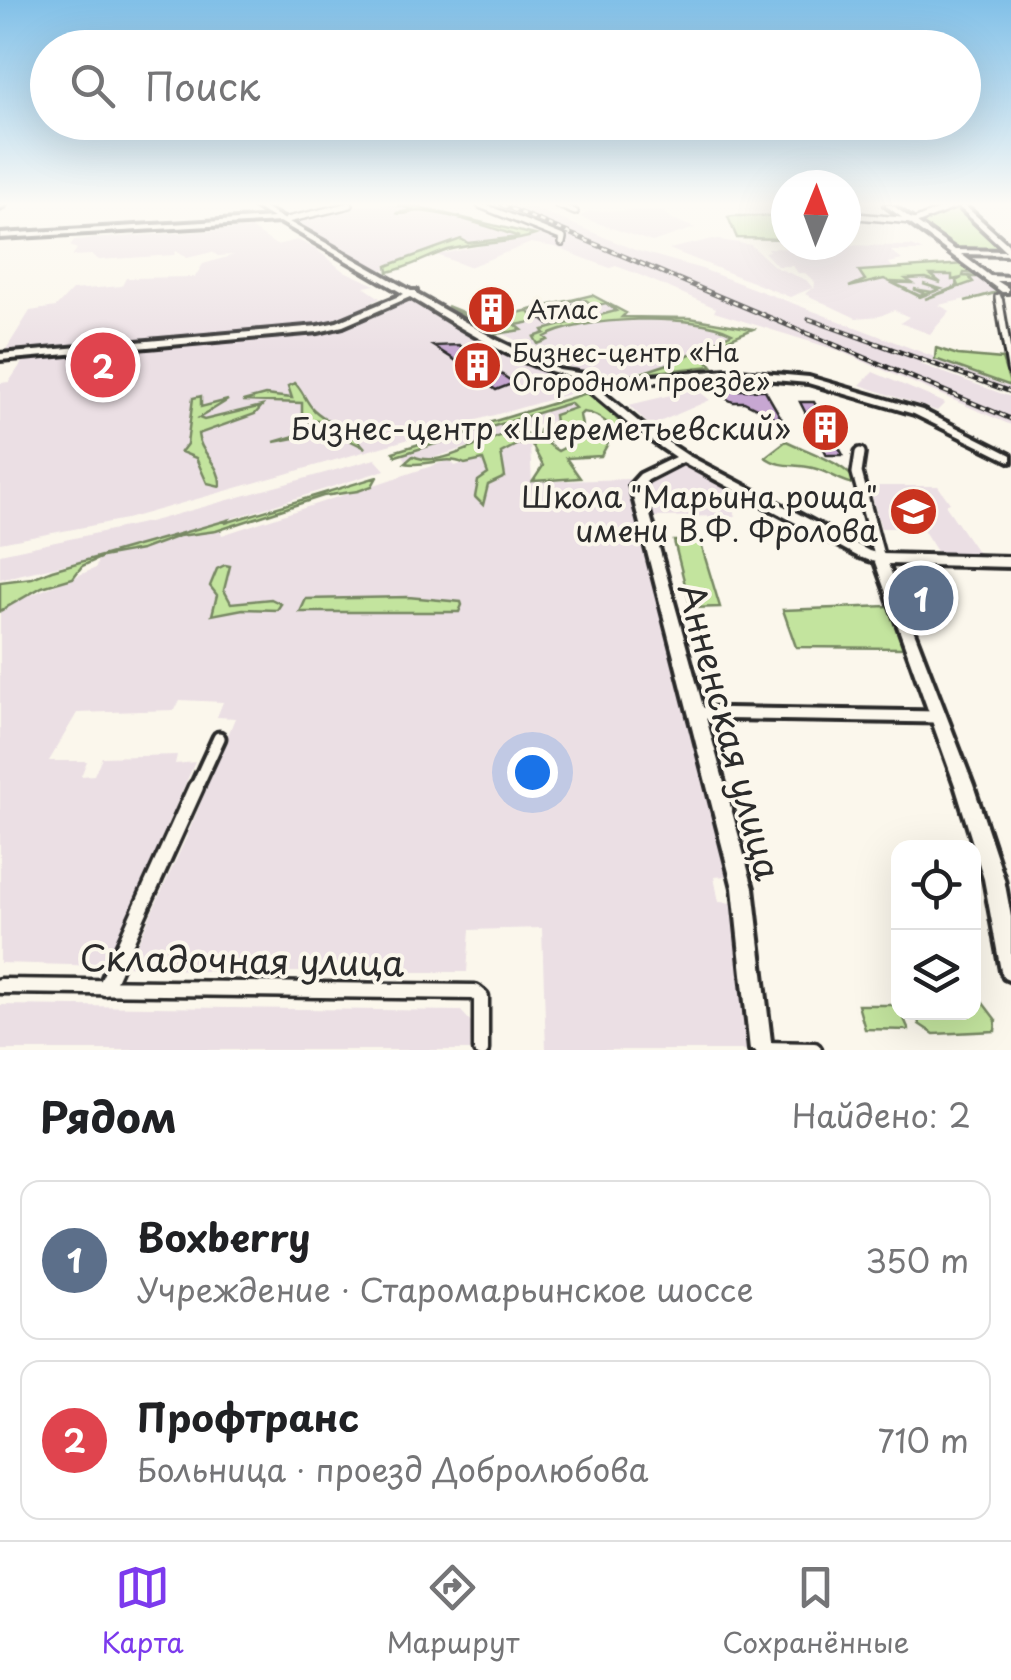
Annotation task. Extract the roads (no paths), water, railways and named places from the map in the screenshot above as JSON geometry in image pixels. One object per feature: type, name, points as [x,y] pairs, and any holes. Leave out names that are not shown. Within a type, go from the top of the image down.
[{"type":"main road","points":[[344,254],[511,351],[576,378],[598,384],[687,373],[754,373],[836,385],[932,418],[1007,455]]},
{"type":"main road","points":[[960,254],[1005,291]]},
{"type":"main road","points":[[990,278],[1011,278]]},
{"type":"main road","points":[[0,356],[318,329],[340,324],[412,293]]},
{"type":"main road","points":[[412,293],[576,378]]},
{"type":"main road","points":[[560,370],[598,384],[640,429],[683,457],[798,521],[880,559],[1011,562]]},
{"type":"main road","name":"Анненская улица","points":[[683,457],[636,485],[743,888],[761,1050]]},
{"type":"main road","points":[[880,559],[994,879],[1011,971]]},
{"type":"street","points":[[1005,291],[1011,300]]},
{"type":"street","points":[[1005,291],[1011,371]]},
{"type":"street","points":[[860,453],[857,473],[880,559]]},
{"type":"street","points":[[696,713],[939,717]]},
{"type":"street","points":[[105,988],[219,738]]},
{"type":"street","name":"Складочная улица","points":[[0,986],[474,992],[481,997],[481,1050]]},
{"type":"street","points":[[761,1050],[814,1050]]},
{"type":"railway","points":[[619,254],[1011,419]]},
{"type":"railway","points":[[809,319],[1011,392]]},
{"type":"place","name":"Атлас","points":[[492,309]]},
{"type":"place","name":"Профтранс","points":[[103,365]]},
{"type":"place","name":"Бизнес-центр «На Огородном проезде»","points":[[477,366]]},
{"type":"place","name":"Бизнес-центр «Шереметьевский»","points":[[826,427]]},
{"type":"place","name":"Школа \"Марьина роща\" имени В.Ф. Фролова","points":[[913,512]]},
{"type":"place","name":"Boxberry","points":[[921,598]]}]
